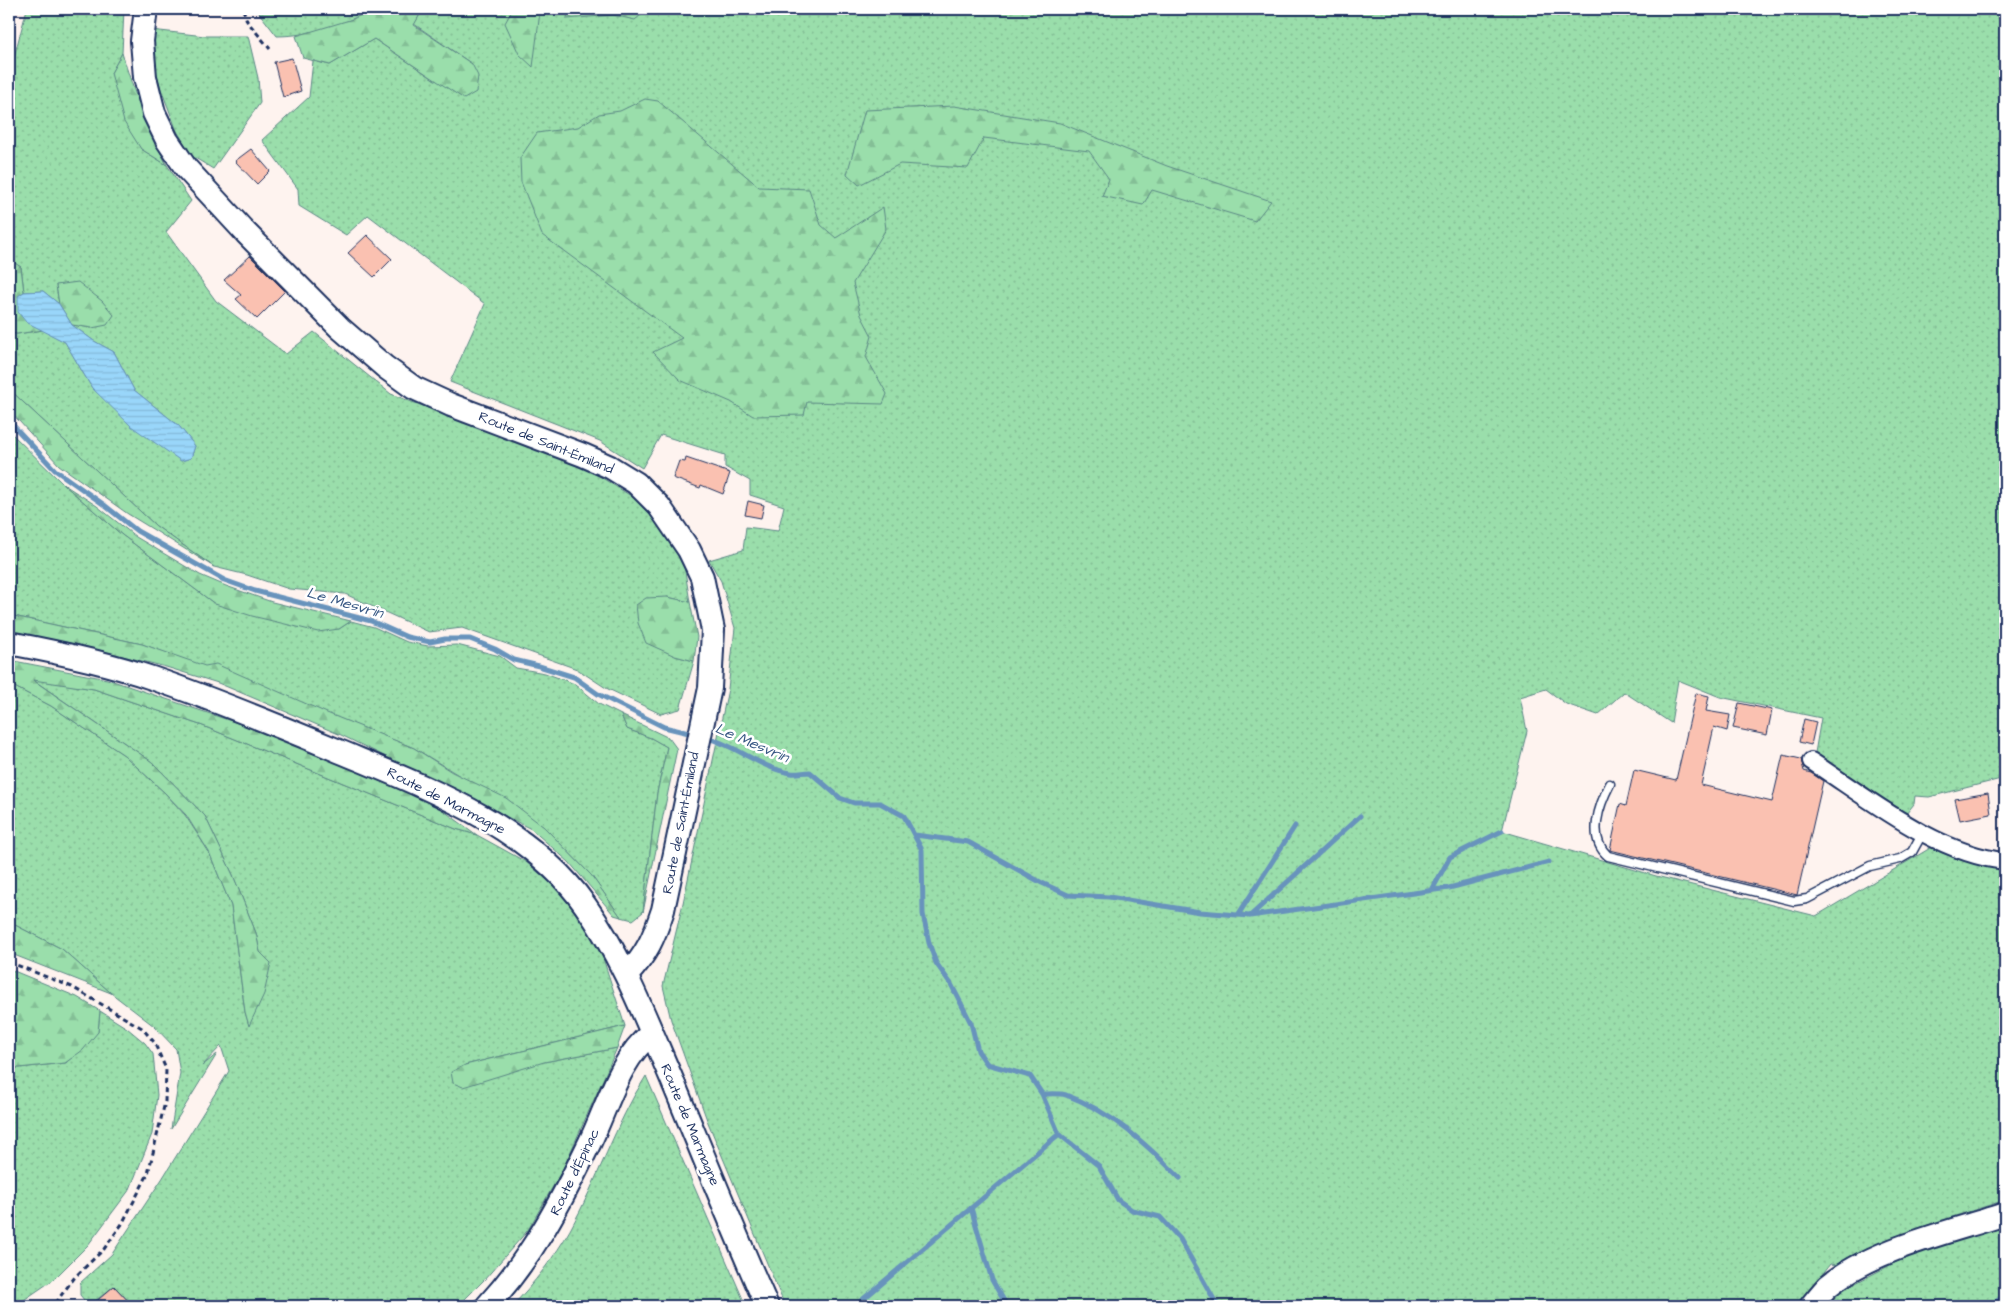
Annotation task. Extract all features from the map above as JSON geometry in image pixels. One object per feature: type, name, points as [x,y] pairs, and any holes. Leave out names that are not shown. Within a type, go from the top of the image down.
[{"type":"main road","name":"Route de Saint-Émiland","points":[[146,9],[142,41],[145,77],[154,113],[167,140],[186,168],[246,234],[340,328],[385,367],[414,388],[451,405],[584,455],[610,467],[636,483],[659,506],[689,550],[702,577],[713,630],[710,688],[698,735],[663,910],[646,953],[626,975]]},
{"type":"main road","name":"Route de Marmagne","points":[[9,643],[110,665],[240,710],[395,774],[493,823],[515,837],[547,863],[569,885],[598,925],[626,975],[767,1306]]},
{"type":"main road","name":"Route d'Épinac","points":[[487,1306],[507,1284],[548,1226],[591,1140],[629,1057],[652,1033]]},
{"type":"main road","points":[[1811,1306],[1827,1287],[1843,1275],[1883,1253],[2005,1214]]},
{"type":"street","points":[[1811,761],[1923,832],[1967,854],[2005,861]]},
{"type":"lane","points":[[1610,784],[1602,798],[1597,832],[1599,843],[1608,856],[1794,901],[1807,899],[1870,866],[1900,859],[1912,852],[1923,832]]},
{"type":"path","points":[[243,9],[248,21],[270,49]]},
{"type":"path","points":[[9,962],[72,986],[142,1028],[154,1042],[166,1069],[165,1102],[148,1174],[122,1224],[113,1237],[104,1249],[75,1277],[55,1306]]},
{"type":"green space","points":[[27,9],[124,9],[122,53],[111,73],[141,149],[167,165],[191,201],[166,232],[216,301],[286,354],[314,332],[391,394],[566,460],[599,476],[636,499],[668,536],[684,565],[690,602],[667,597],[675,656],[694,661],[680,709],[661,714],[606,688],[577,669],[462,628],[429,632],[345,594],[289,589],[247,575],[214,567],[156,526],[9,389],[9,333],[17,334],[43,330],[65,342],[92,388],[181,461],[191,458],[195,446],[179,426],[134,390],[114,352],[94,341],[72,325],[92,328],[56,285],[59,304],[43,291],[24,292],[21,267],[9,260],[9,104],[12,64]]},
{"type":"green space","points":[[256,9],[372,9],[326,29],[277,36]]},
{"type":"green space","points":[[372,9],[423,9],[414,25],[472,64],[478,76],[476,92],[464,99],[374,39],[330,65],[303,58],[296,36],[353,19]]},
{"type":"green space","points":[[423,9],[2005,9],[2005,778],[1929,797],[1915,796],[1914,804],[1906,814],[1815,753],[1821,718],[1720,697],[1678,680],[1671,723],[1624,692],[1598,715],[1566,704],[1546,689],[1520,697],[1527,731],[1502,831],[1656,876],[1816,916],[1932,847],[1982,866],[2005,867],[2005,1200],[1904,1233],[1871,1247],[1841,1264],[1830,1264],[1799,1306],[785,1306],[707,1120],[671,1020],[663,986],[683,903],[728,689],[735,628],[721,581],[709,560],[743,550],[746,527],[778,531],[784,506],[750,495],[750,481],[725,467],[725,455],[661,435],[642,468],[600,441],[450,382],[485,304],[368,215],[346,235],[299,206],[298,189],[262,140],[309,97],[313,61],[330,65],[374,39],[435,80],[472,64],[414,24]]},
{"type":"green space","points":[[513,9],[537,9],[540,12],[533,67],[519,54],[505,23]]},
{"type":"green space","points":[[568,9],[648,9],[635,20],[613,15],[567,19]]},
{"type":"green space","points":[[151,30],[205,36],[248,36],[258,78],[260,103],[213,169],[192,156],[177,131],[161,89],[152,57]]},
{"type":"green space","points":[[122,53],[153,138],[167,165],[141,149],[124,122],[111,73]]},
{"type":"green space","points":[[645,99],[658,101],[759,187],[809,189],[821,225],[836,238],[883,207],[886,229],[853,283],[861,315],[872,336],[866,357],[887,394],[883,404],[807,402],[804,415],[753,416],[731,402],[680,380],[653,352],[682,338],[542,235],[521,182],[520,158],[537,133],[578,127],[599,114],[620,111]]},
{"type":"green space","points":[[954,106],[1060,123],[1167,166],[1271,201],[1255,221],[1152,190],[1143,205],[1102,196],[1109,179],[1089,151],[984,138],[968,168],[900,164],[859,185],[847,174],[865,110]]},
{"type":"green space","points":[[10,260],[21,267],[24,292],[18,296],[27,322],[43,330],[17,334],[9,333]]},
{"type":"green space","points":[[78,282],[102,301],[114,315],[107,325],[92,328],[72,325],[59,304],[56,285]]},
{"type":"green space","points":[[9,389],[156,526],[214,567],[128,514],[59,465],[9,410]]},
{"type":"green space","points":[[9,431],[63,484],[122,535],[215,604],[339,629],[351,621],[374,627],[407,642],[428,646],[457,645],[500,656],[516,668],[545,673],[575,684],[599,704],[621,715],[627,729],[651,738],[667,747],[657,793],[643,912],[633,920],[621,917],[591,875],[544,827],[414,748],[142,644],[9,615]]},
{"type":"green space","points":[[63,484],[97,506],[136,537],[200,575],[272,602],[351,621],[339,629],[318,632],[252,616],[215,604],[122,535]]},
{"type":"green space","points":[[667,597],[690,602],[697,637],[694,661],[675,656],[646,643],[638,623],[636,605],[646,598]]},
{"type":"green space","points":[[9,615],[142,644],[205,666],[216,664],[327,713],[414,748],[452,772],[506,798],[544,827],[591,875],[621,917],[614,915],[569,862],[531,829],[456,791],[341,735],[218,683],[166,667],[75,644],[9,631]]},
{"type":"green space","points":[[9,660],[107,679],[252,728],[433,803],[477,835],[456,829],[203,726],[94,689],[33,680],[152,762],[205,816],[233,875],[256,933],[260,952],[271,963],[264,994],[249,1026],[245,1012],[231,906],[209,852],[186,815],[124,755],[51,706],[9,684]]},
{"type":"green space","points":[[32,679],[94,689],[203,726],[456,829],[477,835],[526,862],[566,896],[601,952],[625,1026],[465,1065],[544,1062],[617,1048],[563,1169],[528,1230],[484,1280],[458,1306],[133,1306],[114,1286],[89,1306],[80,1295],[80,1283],[112,1254],[162,1179],[229,1071],[221,1046],[202,1066],[217,1054],[171,1129],[180,1073],[176,1049],[154,1026],[111,993],[62,949],[13,924],[9,924],[9,684],[51,706],[124,755],[165,793],[185,815],[209,852],[231,906],[245,1012],[249,1025],[260,952],[256,933],[233,875],[205,816],[152,762]]},
{"type":"green space","points":[[621,715],[669,738],[677,749],[643,912],[657,793],[667,747],[651,738],[627,729]]},
{"type":"green space","points":[[9,924],[13,924],[62,949],[111,993],[9,953]]},
{"type":"green space","points":[[9,969],[77,997],[100,1011],[98,1032],[83,1050],[65,1063],[19,1068],[9,1067]]},
{"type":"green space","points":[[100,1011],[127,1028],[145,1043],[153,1054],[157,1095],[152,1134],[130,1189],[88,1245],[53,1280],[15,1306],[9,1306],[9,1067],[19,1068],[66,1063],[98,1032]]},
{"type":"green space","points":[[625,1026],[617,1048],[544,1062],[463,1087],[453,1083],[451,1072],[465,1065]]},
{"type":"green space","points":[[646,1076],[746,1306],[512,1306],[543,1270],[570,1230],[625,1113]]},
{"type":"green space","points":[[2005,1224],[2005,1306],[1827,1306],[1842,1290],[1908,1256]]},
{"type":"water","points":[[43,291],[59,304],[72,325],[94,341],[114,352],[134,390],[179,426],[195,446],[191,458],[181,461],[131,426],[92,388],[65,342],[26,322],[18,312],[18,296],[24,292]]},
{"type":"building","points":[[292,58],[301,91],[283,97],[274,62]]},
{"type":"building","points":[[251,149],[270,171],[257,184],[235,161]]},
{"type":"building","points":[[367,235],[392,259],[374,277],[348,253]]},
{"type":"building","points":[[250,256],[285,291],[257,319],[236,299],[241,295],[224,280]]},
{"type":"building","points":[[686,458],[730,473],[723,494],[701,485],[700,488],[673,478],[679,461],[685,462]]},
{"type":"building","points":[[748,501],[764,505],[761,518],[745,515]]},
{"type":"building","points":[[1696,693],[1709,696],[1706,711],[1730,715],[1727,731],[1714,727],[1701,785],[1772,802],[1783,755],[1801,759],[1804,771],[1823,781],[1797,895],[1610,850],[1620,804],[1626,806],[1634,770],[1676,780]]},
{"type":"building","points":[[1739,703],[1772,710],[1767,735],[1733,728]]},
{"type":"building","points":[[1804,719],[1816,722],[1811,745],[1799,742]]},
{"type":"building","points":[[1988,793],[1991,814],[1960,820],[1955,799]]},
{"type":"building","points":[[114,1286],[133,1306],[91,1306]]},
{"type":"waterway","points":[[9,30],[13,24],[11,9]]},
{"type":"waterway","name":"Le Mesvrin","points":[[9,421],[55,470],[137,531],[224,580],[255,591],[371,621],[407,637],[430,642],[445,639],[470,639],[495,649],[514,660],[574,677],[598,694],[664,727],[693,734]]},
{"type":"waterway","name":"Le Mesvrin","points":[[704,737],[715,740],[779,770],[793,773],[810,772],[840,798],[854,803],[880,803],[904,816],[922,850],[923,914],[929,943],[936,963],[951,984],[971,1023],[978,1051],[987,1064],[1030,1076],[1042,1094],[1059,1134],[1099,1166],[1118,1200],[1132,1210],[1160,1217],[1180,1239],[1216,1303],[1221,1306]]},
{"type":"waterway","points":[[1250,916],[1360,816]]},
{"type":"waterway","points":[[1238,915],[1295,826]]},
{"type":"waterway","points":[[1432,890],[1450,857],[1502,831]]},
{"type":"waterway","points":[[915,835],[968,842],[1042,883],[1068,895],[1109,897],[1200,912],[1250,916],[1449,888],[1549,862]]},
{"type":"waterway","points":[[1042,1094],[1066,1095],[1098,1110],[1128,1130],[1180,1178]]},
{"type":"waterway","points":[[855,1306],[1059,1134]]},
{"type":"waterway","points":[[971,1208],[992,1280],[1007,1306]]},
{"type":"waterway","points":[[1989,1306],[2005,1296]]}]
